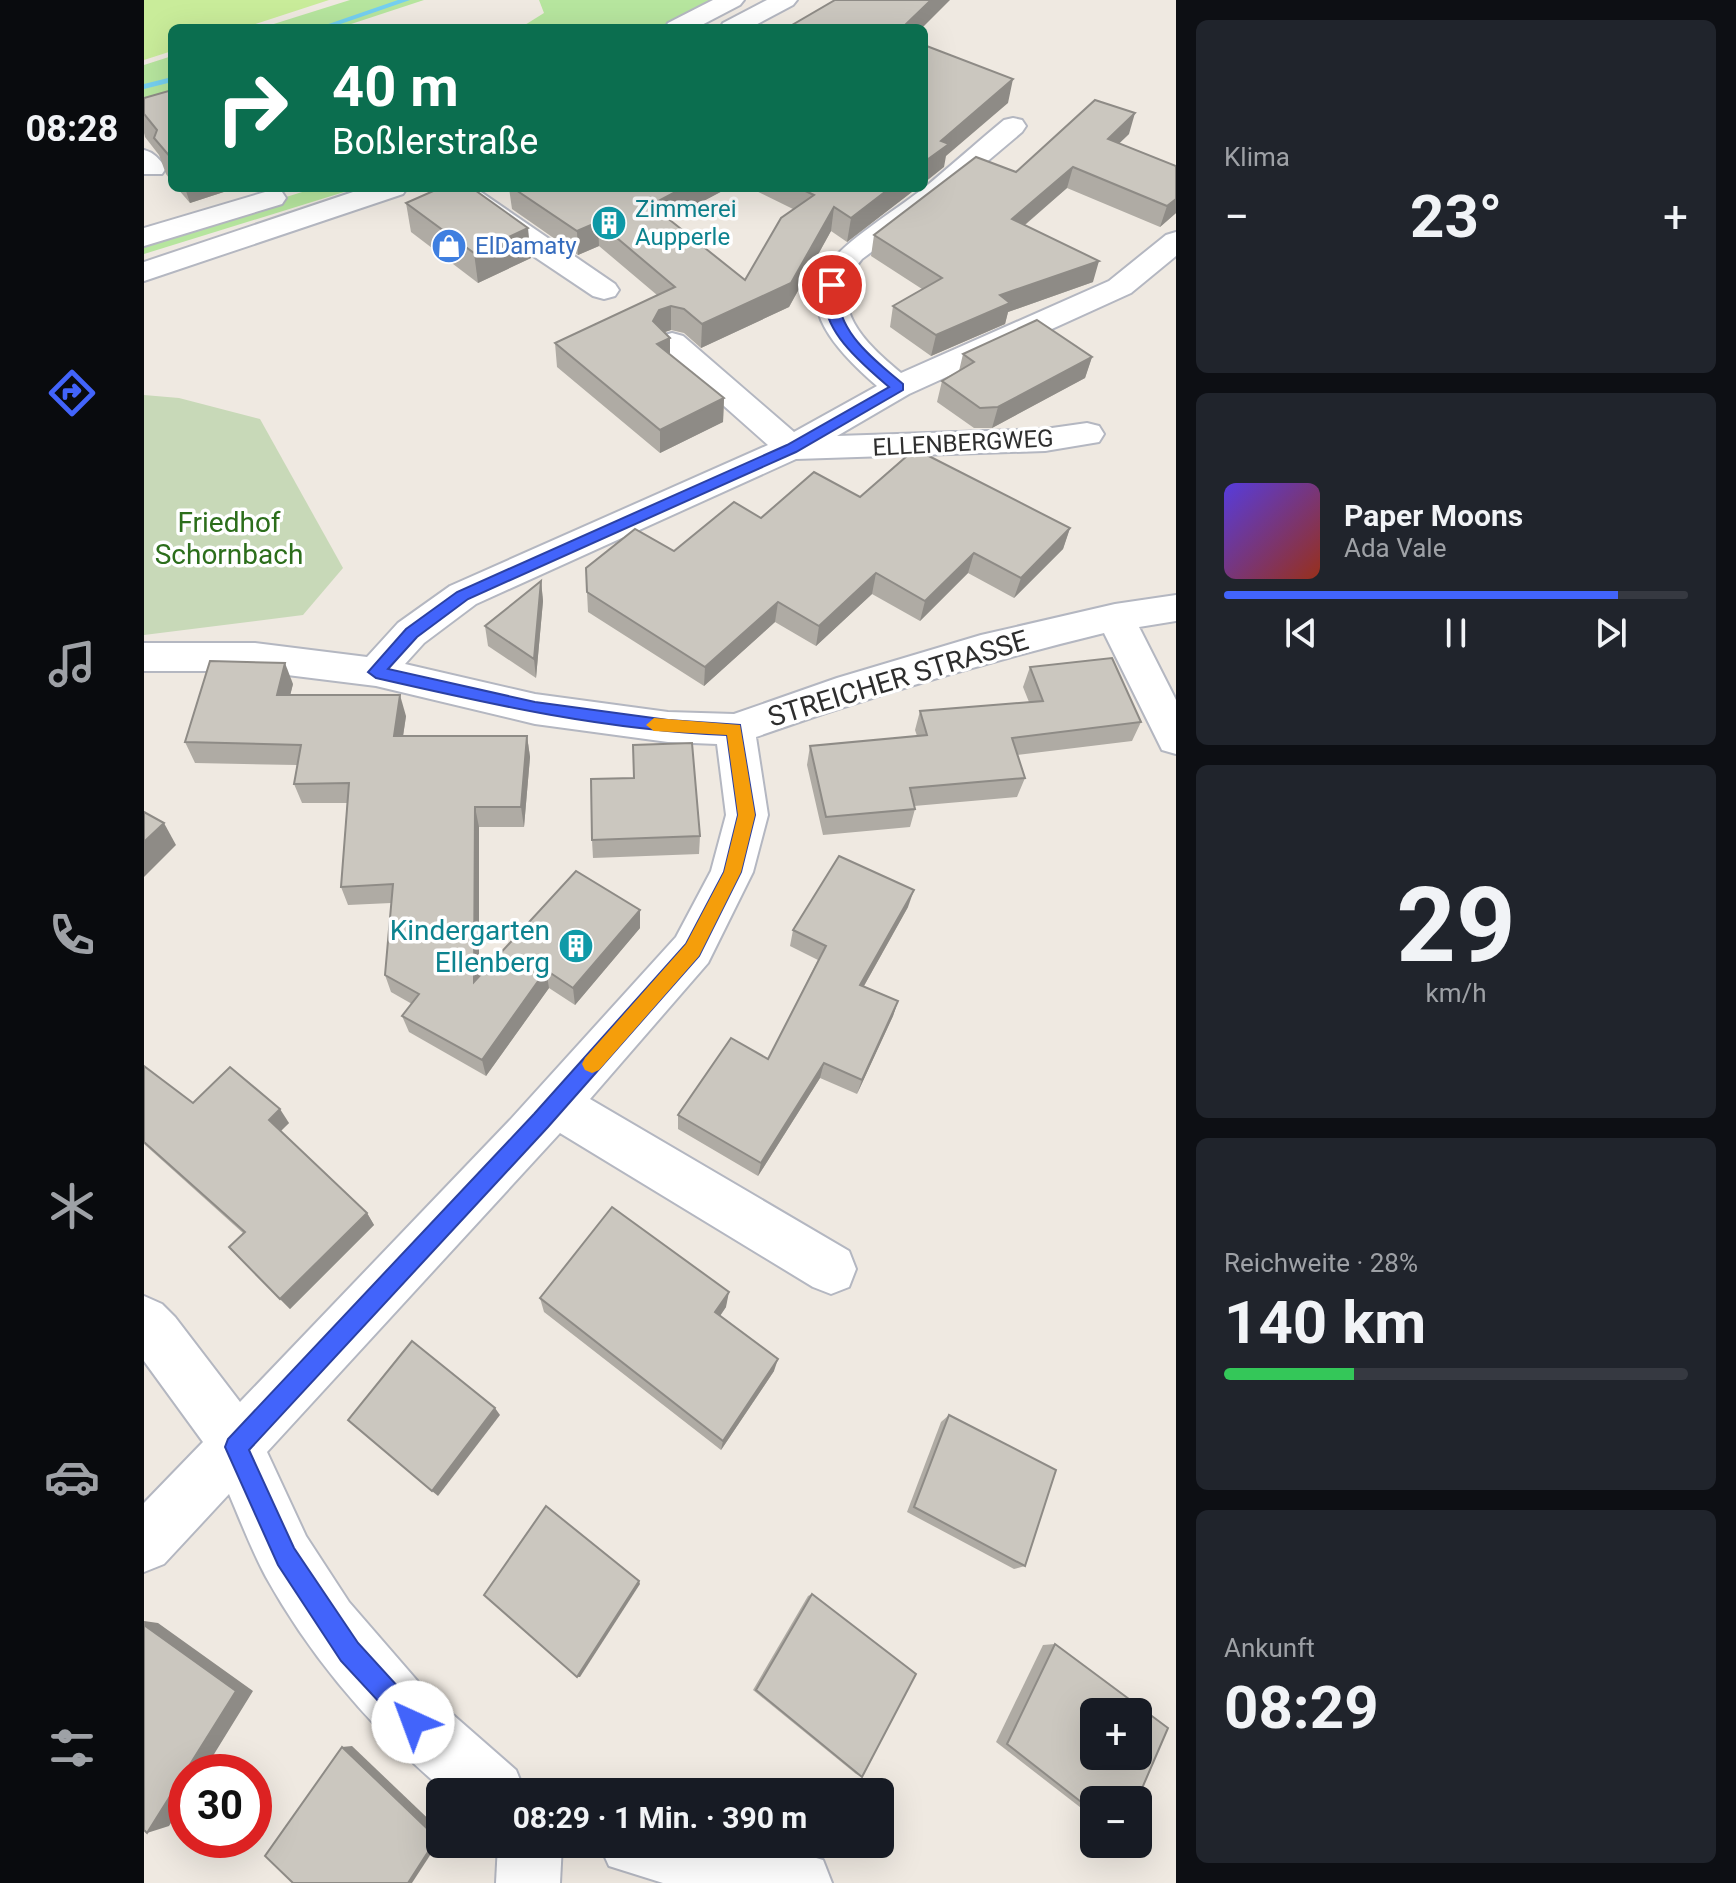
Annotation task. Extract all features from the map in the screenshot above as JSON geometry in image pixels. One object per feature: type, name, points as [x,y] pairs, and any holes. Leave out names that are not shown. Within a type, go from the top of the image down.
[{"type":"street","points":[[685,24],[732,0]]},
{"type":"street","points":[[740,24],[785,0]]},
{"type":"street","points":[[929,189],[1013,126]]},
{"type":"street","points":[[144,237],[293,192]]},
{"type":"street","points":[[144,272],[381,192]]},
{"type":"street","points":[[462,192],[604,290]]},
{"type":"street","points":[[898,387],[866,360],[838,326],[830,301],[832,285],[838,269],[852,253],[925,192]]},
{"type":"street","name":"ELLENBERGWEG","points":[[376,672],[411,633],[463,595],[791,448],[898,387],[1120,287],[1176,241]]},
{"type":"street","points":[[672,343],[791,448]]},
{"type":"street","name":"ELLENBERGWEG","points":[[791,448],[1045,440],[1087,434]]},
{"type":"street","name":"STREICHER STRASSE","points":[[144,657],[255,657],[376,672],[535,709],[668,727],[735,729],[851,688],[981,649],[1115,617],[1176,608]]},
{"type":"street","points":[[1115,617],[1176,739]]},
{"type":"street","points":[[144,1544],[556,1105],[692,950],[732,872],[747,815],[735,729]]},
{"type":"street","points":[[556,1105],[831,1269]]},
{"type":"street","points":[[144,1322],[169,1348],[236,1447],[286,1556],[349,1652],[435,1745],[476,1778]]},
{"type":"street","points":[[528,1883],[529,1858]]},
{"type":"street","points":[[692,1858],[800,1883]]},
{"type":"green space","points":[[144,0],[329,0],[255,24],[168,24],[168,52],[144,60]]},
{"type":"green space","points":[[350,0],[424,0],[351,24],[274,24]]},
{"type":"green space","points":[[539,0],[725,0],[678,24],[526,24],[544,13]]},
{"type":"green space","points":[[168,57],[168,92],[144,101],[144,65]]},
{"type":"green space","points":[[302,192],[344,192],[144,254],[144,241]]},
{"type":"green space","name":"Friedhof Schornbach","points":[[144,395],[179,398],[260,419],[343,568],[303,615],[144,635]]},
{"type":"building","points":[[835,0],[931,0],[906,24],[794,24]]},
{"type":"building","points":[[928,47],[1013,79],[941,141],[949,144],[928,159]]},
{"type":"building","points":[[168,91],[168,154],[154,138],[157,130],[144,114],[144,98]]},
{"type":"building","points":[[1095,100],[1135,113],[1108,139],[1176,166],[1176,199],[1167,206],[1073,167],[1012,219],[1099,261],[1000,295],[1010,303],[936,335],[893,306],[942,278],[874,235],[976,157],[1016,172]]},
{"type":"building","points":[[431,192],[478,192],[528,228],[474,253],[406,203]]},
{"type":"building","points":[[519,192],[675,192],[651,205],[745,280],[781,218],[814,195],[808,192],[885,192],[851,218],[834,207],[791,283],[702,324],[684,309],[671,306],[659,310],[653,321],[670,338],[657,344],[724,398],[660,430],[555,343],[675,287],[598,222],[577,231]]},
{"type":"building","points":[[1037,320],[1092,357],[998,407],[980,408],[942,381],[974,362],[963,354]]},
{"type":"building","points":[[915,449],[1070,528],[1021,578],[974,553],[925,601],[876,573],[819,626],[778,602],[705,667],[587,592],[586,568],[635,529],[674,551],[734,502],[761,518],[814,472],[860,497]]},
{"type":"building","points":[[541,581],[534,659],[485,626]]},
{"type":"building","points":[[1112,658],[1141,722],[1012,738],[1025,778],[910,788],[915,809],[826,817],[810,746],[927,735],[920,711],[1043,701],[1030,667]]},
{"type":"building","points":[[210,661],[285,663],[277,695],[400,695],[394,736],[527,736],[521,807],[475,807],[474,982],[576,871],[640,910],[573,988],[546,970],[482,1060],[402,1016],[419,994],[385,975],[393,884],[341,887],[349,783],[294,784],[301,745],[185,742]]},
{"type":"building","points":[[692,743],[700,836],[592,840],[591,779],[634,778],[633,745]]},
{"type":"building","points":[[144,812],[164,823],[144,842]]},
{"type":"building","points":[[839,856],[914,890],[860,985],[898,1001],[862,1080],[824,1063],[761,1163],[678,1115],[731,1038],[768,1059],[826,946],[793,930]]},
{"type":"building","points":[[144,1066],[193,1103],[230,1067],[280,1109],[269,1120],[367,1213],[280,1299],[229,1247],[245,1232],[144,1142]]},
{"type":"building","points":[[612,1207],[729,1292],[715,1312],[778,1359],[723,1441],[540,1298]]},
{"type":"building","points":[[412,1341],[495,1408],[432,1491],[348,1420]]},
{"type":"building","points":[[949,1415],[1056,1470],[1025,1566],[914,1507]]},
{"type":"building","points":[[546,1506],[639,1581],[577,1677],[484,1595]]},
{"type":"building","points":[[812,1594],[916,1674],[862,1777],[756,1690]]},
{"type":"building","points":[[144,1625],[236,1691],[197,1754],[168,1754],[168,1799],[147,1833],[144,1830]]},
{"type":"building","points":[[1055,1644],[1128,1698],[1080,1698],[1080,1770],[1150,1770],[1143,1786],[1080,1786],[1080,1801],[1007,1744]]},
{"type":"building","points":[[1152,1716],[1168,1728],[1152,1765]]},
{"type":"building","points":[[342,1747],[426,1827],[426,1855],[408,1883],[293,1883],[267,1858],[272,1858],[272,1846]]},
{"type":"waterway","points":[[333,24],[406,0]]},
{"type":"waterway","points":[[144,87],[168,80]]},
{"type":"slow traffic","points":[[592,1064],[692,950],[732,872],[747,815],[735,729],[654,725]]},
{"type":"place","name":"Zimmerei Aupperle","points":[[609,223]]},
{"type":"place","name":"ElDamaty","points":[[449,246]]},
{"type":"place","name":"Kindergarten Ellenberg","points":[[576,946]]},
{"type":"route","points":[[413,1722],[349,1652],[286,1556],[236,1447],[541,1121],[692,950],[732,872],[747,815],[735,729],[668,727],[535,709],[376,672],[411,633],[463,595],[791,448],[898,387],[866,360],[838,326],[830,301],[832,285]]}]
